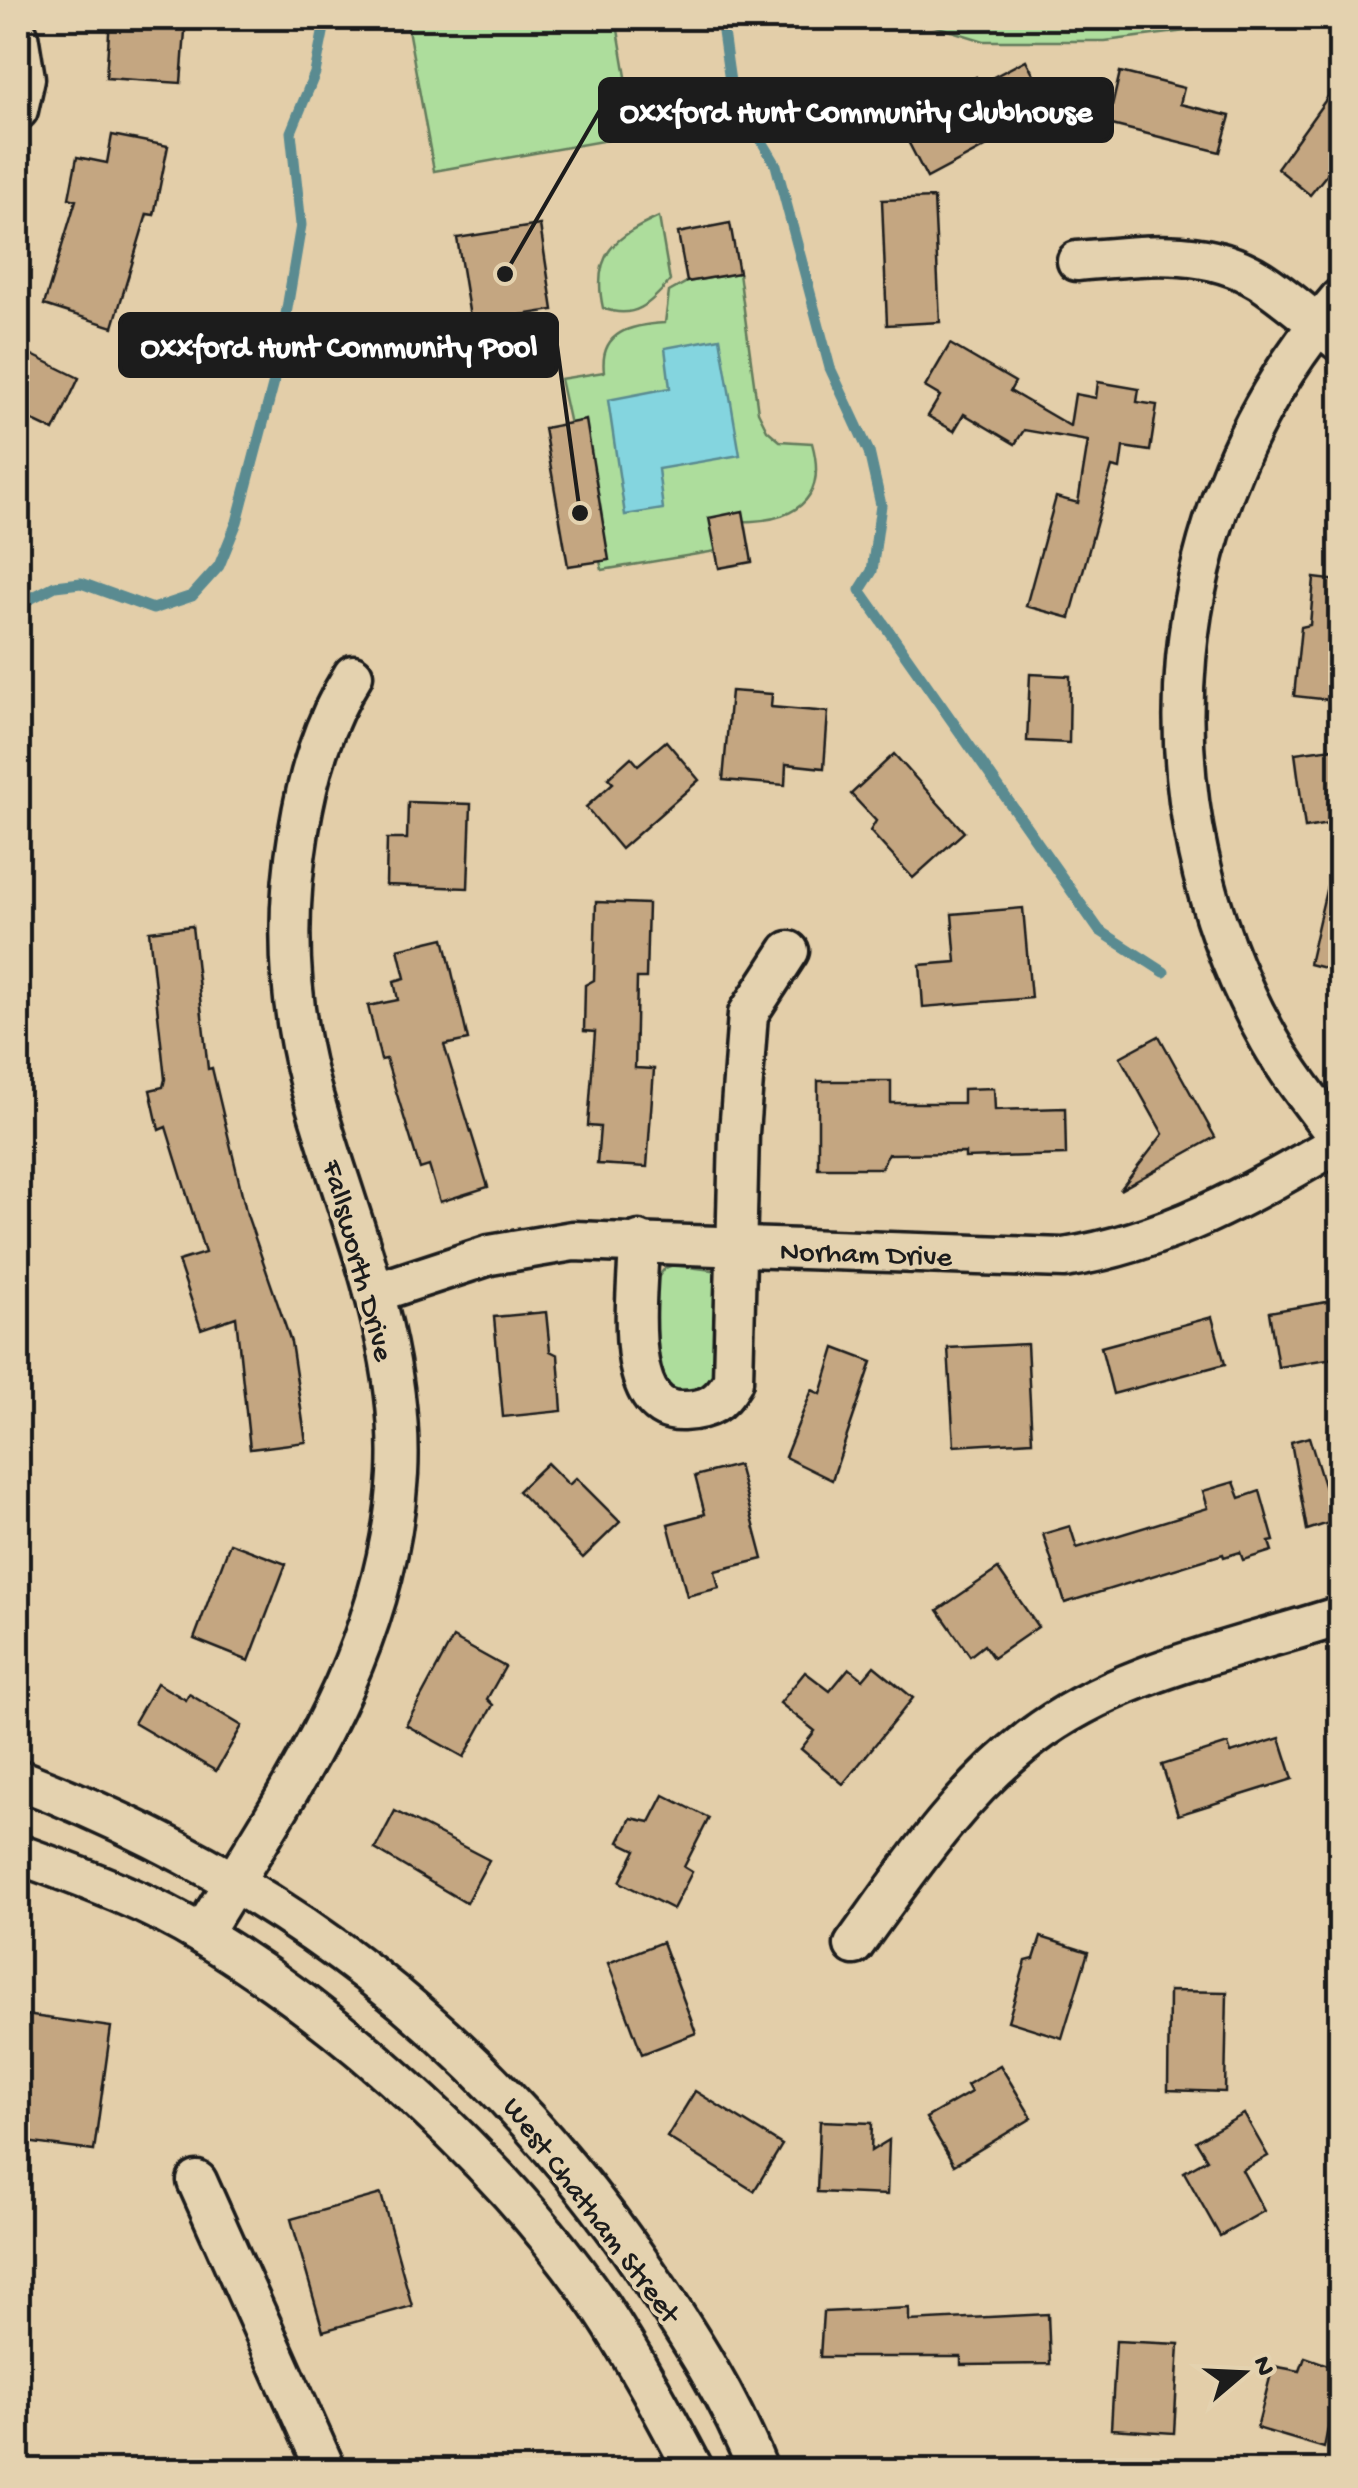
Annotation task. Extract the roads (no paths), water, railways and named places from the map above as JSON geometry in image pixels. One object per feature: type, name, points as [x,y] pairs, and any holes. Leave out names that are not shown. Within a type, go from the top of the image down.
[{"type":"street","points":[[18,35],[25,78],[18,110]]},
{"type":"street","points":[[1077,262],[1158,254],[1216,261],[1261,280],[1333,322],[1246,436],[1222,496],[1200,565],[1185,649],[1183,713],[1195,840],[1224,942],[1268,1038],[1340,1141]]},
{"type":"street","name":"Fallsworth Drive","points":[[202,1934],[294,1784],[352,1676],[382,1582],[398,1471],[390,1365],[374,1293],[310,1084],[292,986],[294,865],[306,788],[332,708],[353,675]]},
{"type":"street","points":[[639,1241],[640,1379],[653,1401],[678,1412],[709,1408],[722,1398],[733,1381],[748,1014],[788,951]]},
{"type":"street","name":"Norham Drive","points":[[374,1293],[532,1246],[639,1241],[1064,1258],[1108,1251],[1206,1218],[1340,1141]]},
{"type":"street","points":[[854,1945],[956,1812],[1005,1759],[1034,1735],[1138,1680],[1340,1616]]},
{"type":"street","name":"West Chatham Street","points":[[18,1780],[110,1818],[234,1880],[339,1951],[432,2023],[544,2136],[621,2234],[692,2339],[743,2433],[758,2470]]},
{"type":"street","name":"West Chatham Street","points":[[18,1854],[108,1887],[202,1934],[338,2032],[473,2151],[598,2304],[650,2387],[694,2470]]},
{"type":"street","points":[[197,2181],[326,2470]]},
{"type":"water","points":[[720,338],[740,455],[658,469],[663,509],[625,515],[608,400],[670,388],[665,348]]},
{"type":"waterway","points":[[18,605],[55,586],[81,583],[153,609],[192,596],[219,566],[237,522],[276,374],[301,225],[291,132],[315,73],[326,18]]},
{"type":"waterway","points":[[721,18],[731,89],[776,165],[830,368],[869,452],[881,505],[872,571],[860,590],[1099,930],[1164,972]]},
{"type":"place","name":"Oxxford Hunt Community Clubhouse","points":[[505,274]]},
{"type":"place","name":"Oxxford Hunt Community Pool","points":[[580,513]]}]
